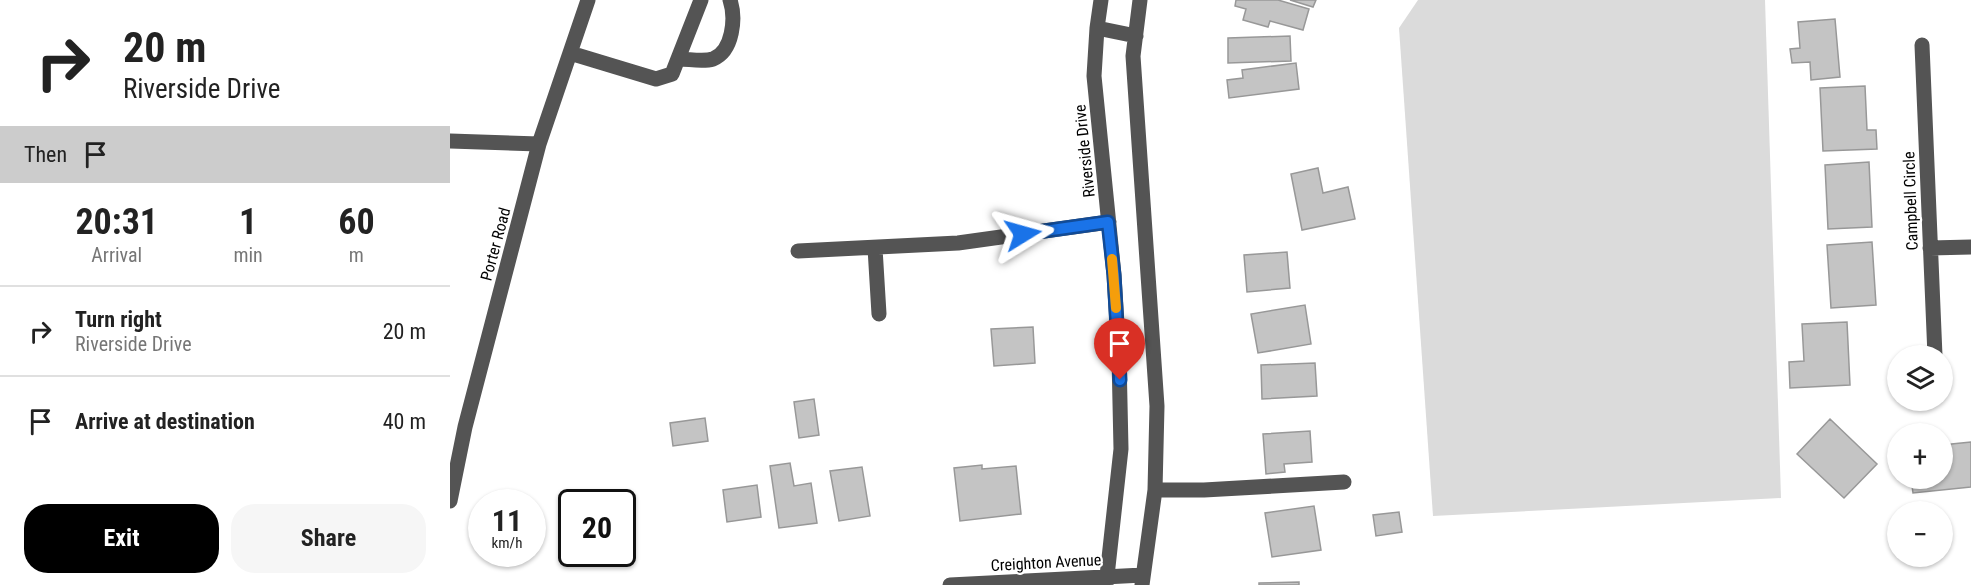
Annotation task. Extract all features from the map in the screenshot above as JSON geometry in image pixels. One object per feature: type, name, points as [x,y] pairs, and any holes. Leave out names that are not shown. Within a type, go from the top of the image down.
[{"type":"street","name":"Porter Road","points":[[450,501],[457,427],[539,144],[588,0]]},
{"type":"street","points":[[570,53],[656,80],[672,74],[696,7],[701,0]]},
{"type":"street","points":[[679,59],[710,60],[720,55],[729,42],[734,11],[730,0]]},
{"type":"street","name":"Riverside Drive","points":[[1101,0],[1094,76],[1119,357],[1121,449],[1107,581]]},
{"type":"street","points":[[1140,0],[1133,56],[1157,406],[1155,490],[1142,580]]},
{"type":"street","points":[[1097,28],[1136,36]]},
{"type":"street","name":"Campbell Circle","points":[[1922,45],[1934,345]]},
{"type":"street","points":[[450,141],[539,144]]},
{"type":"street","points":[[798,251],[958,243],[1108,222]]},
{"type":"street","points":[[1930,248],[1971,247]]},
{"type":"street","points":[[875,248],[879,314]]},
{"type":"street","points":[[1155,490],[1204,490],[1344,482]]},
{"type":"street","name":"Creighton Avenue","points":[[950,585],[1142,580]]},
{"type":"shaded area","points":[[1418,0],[1765,0],[1781,498],[1433,516],[1399,28]]},
{"type":"building","points":[[1236,0],[1278,0],[1309,9],[1303,30],[1270,21],[1268,27],[1243,20],[1246,9],[1235,6]]},
{"type":"building","points":[[1290,0],[1316,0],[1313,7]]},
{"type":"building","points":[[1835,19],[1840,77],[1811,80],[1810,62],[1792,63],[1790,49],[1800,48],[1798,22]]},
{"type":"building","points":[[1290,36],[1291,61],[1228,63],[1228,38]]},
{"type":"building","points":[[1296,63],[1299,89],[1229,98],[1227,80],[1243,78],[1242,70]]},
{"type":"building","points":[[1865,86],[1867,130],[1876,130],[1877,149],[1823,151],[1820,88]]},
{"type":"building","points":[[1869,162],[1872,227],[1828,229],[1825,165]]},
{"type":"building","points":[[1318,168],[1323,193],[1348,187],[1355,219],[1302,230],[1291,174]]},
{"type":"building","points":[[1872,242],[1876,305],[1831,308],[1827,245]]},
{"type":"building","points":[[1287,252],[1290,288],[1247,292],[1244,255]]},
{"type":"building","points":[[1305,305],[1311,344],[1258,353],[1251,314]]},
{"type":"building","points":[[1847,322],[1850,385],[1790,388],[1789,362],[1804,361],[1802,324]]},
{"type":"building","points":[[1033,327],[1035,363],[994,366],[991,329]]},
{"type":"building","points":[[1315,363],[1317,396],[1262,399],[1261,365]]},
{"type":"building","points":[[814,399],[819,435],[799,438],[794,402]]},
{"type":"building","points":[[705,418],[708,441],[673,446],[670,423]]},
{"type":"building","points":[[1830,419],[1877,464],[1844,498],[1797,454]]},
{"type":"building","points":[[1310,431],[1312,462],[1284,464],[1285,472],[1266,474],[1263,434]]},
{"type":"building","points":[[1971,442],[1971,487],[1953,489],[1953,444]]},
{"type":"building","points":[[790,463],[794,486],[811,483],[817,523],[779,528],[770,466]]},
{"type":"building","points":[[982,465],[982,469],[1016,466],[1021,514],[960,521],[954,468]]},
{"type":"building","points":[[862,467],[870,516],[839,521],[830,471]]},
{"type":"building","points":[[757,485],[761,517],[727,522],[723,490]]},
{"type":"building","points":[[1912,489],[1952,489],[1913,493]]},
{"type":"building","points":[[1314,506],[1321,550],[1272,557],[1265,513]]},
{"type":"building","points":[[1399,512],[1402,532],[1376,536],[1373,515]]},
{"type":"building","points":[[1299,582],[1299,585],[1259,585],[1259,583]]},
{"type":"slow traffic","points":[[1112,259],[1116,308]]},
{"type":"route","points":[[1023,234],[1108,222],[1114,275],[1120,380]]}]
